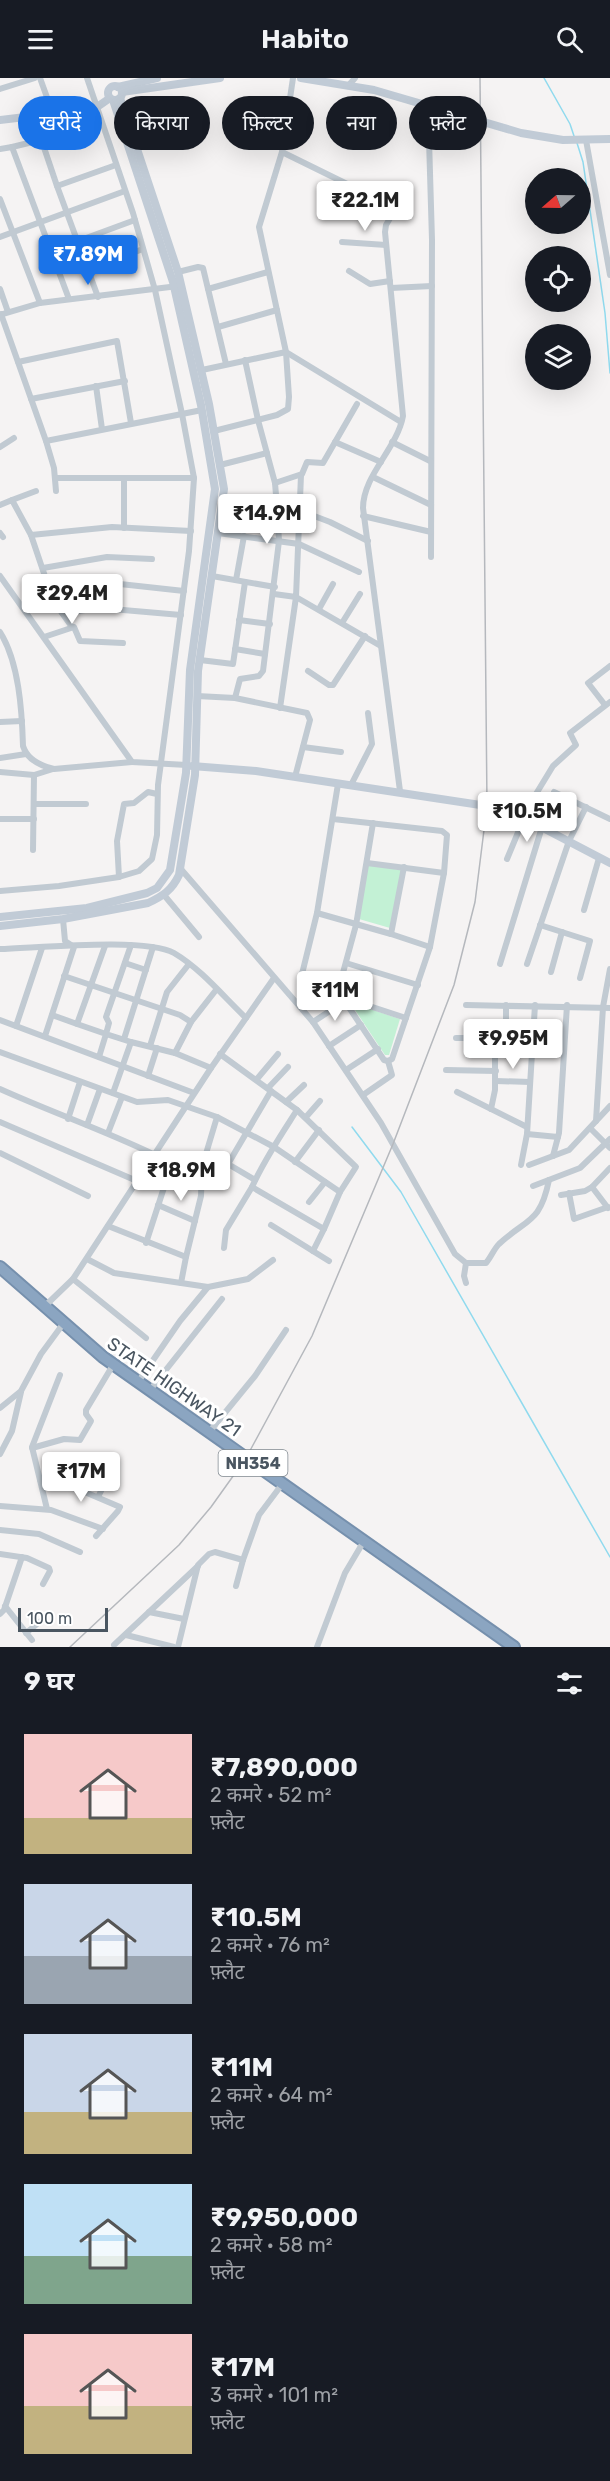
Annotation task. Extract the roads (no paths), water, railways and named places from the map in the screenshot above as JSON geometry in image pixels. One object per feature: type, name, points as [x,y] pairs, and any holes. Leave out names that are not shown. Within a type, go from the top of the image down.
[{"type":"highway","name":"STATE HIGHWAY 21","points":[[0,1268],[113,1365],[210,1431],[514,1647]]},
{"type":"main road","points":[[0,917],[87,908],[147,893],[157,888],[170,870],[191,766],[190,670],[215,489],[178,286],[178,272],[116,91],[108,78]]},
{"type":"main road","points":[[102,103],[116,91],[157,78]]},
{"type":"main road","points":[[116,91],[220,78]]},
{"type":"main road","points":[[301,78],[352,82]]},
{"type":"main road","points":[[339,78],[409,100]]},
{"type":"main road","points":[[0,926],[63,920],[148,903],[164,895],[175,882],[180,868],[200,660],[224,489],[202,370],[178,286],[116,91]]},
{"type":"main road","points":[[0,120],[18,119]]},
{"type":"main road","points":[[487,123],[521,133],[563,140],[610,139]]},
{"type":"main road","points":[[191,766],[256,771],[487,806],[523,817],[610,863]]},
{"type":"street","points":[[0,89],[35,78]]},
{"type":"street","points":[[40,78],[46,96]]},
{"type":"street","points":[[87,78],[93,96]]},
{"type":"street","points":[[214,431],[277,415],[288,409],[286,352],[259,227],[282,152],[293,78]]},
{"type":"street","points":[[0,891],[59,886],[119,877],[139,871],[153,859],[157,835],[158,794],[182,615],[194,478],[155,290],[135,220],[102,122]]},
{"type":"street","points":[[584,140],[610,275]]},
{"type":"street","points":[[0,149],[18,146]]},
{"type":"street","points":[[12,147],[69,299]]},
{"type":"street","points":[[44,150],[98,297]]},
{"type":"street","points":[[429,150],[432,286],[431,557]]},
{"type":"street","points":[[282,152],[396,208],[386,225],[386,245],[403,405],[402,422],[363,500],[363,516],[400,791]]},
{"type":"street","points":[[57,186],[116,165]]},
{"type":"street","points":[[0,237],[125,191]]},
{"type":"street","points":[[0,199],[40,303]]},
{"type":"street","points":[[78,241],[135,220]]},
{"type":"street","points":[[342,242],[386,245]]},
{"type":"street","points":[[88,269],[143,249]]},
{"type":"street","points":[[178,272],[201,267],[226,364]]},
{"type":"street","points":[[349,271],[370,284],[432,286]]},
{"type":"street","points":[[208,289],[268,272]]},
{"type":"street","points":[[3,314],[40,303],[178,286]]},
{"type":"street","points":[[0,289],[3,314],[46,441],[56,491]]},
{"type":"street","points":[[218,327],[277,310]]},
{"type":"street","points":[[18,362],[114,341],[119,346],[131,423]]},
{"type":"street","points":[[202,370],[286,352],[402,422]]},
{"type":"street","points":[[235,698],[240,679],[261,675],[270,624],[279,541],[275,483],[245,360]]},
{"type":"street","points":[[31,399],[124,381]]},
{"type":"street","points":[[96,386],[102,429]]},
{"type":"street","points":[[275,483],[301,475],[304,473],[307,462],[323,463],[357,404]]},
{"type":"street","points":[[46,441],[202,410]]},
{"type":"street","points":[[0,447],[14,438]]},
{"type":"street","points":[[335,442],[381,462]]},
{"type":"street","points":[[392,442],[430,461]]},
{"type":"street","points":[[220,465],[267,453]]},
{"type":"street","points":[[280,708],[296,597],[301,475]]},
{"type":"street","points":[[373,477],[431,505]]},
{"type":"street","points":[[55,478],[194,478]]},
{"type":"street","points":[[124,479],[124,528]]},
{"type":"street","points":[[0,505],[36,491]]},
{"type":"street","points":[[12,500],[31,535],[52,596],[72,627],[76,629],[80,641],[123,642]]},
{"type":"street","points":[[222,501],[277,507]]},
{"type":"street","points":[[301,511],[330,522],[368,541]]},
{"type":"street","points":[[363,516],[431,532]]},
{"type":"street","points":[[31,535],[124,528],[191,531]]},
{"type":"street","points":[[218,533],[299,544],[359,572]]},
{"type":"street","points":[[236,580],[244,536]]},
{"type":"street","points":[[43,568],[107,557],[152,559]]},
{"type":"street","points":[[0,576],[132,762]]},
{"type":"street","points":[[212,576],[245,582],[296,597],[380,645]]},
{"type":"street","points":[[200,660],[232,664],[245,582]]},
{"type":"street","points":[[52,596],[120,584],[184,591]]},
{"type":"street","points":[[319,609],[333,584]]},
{"type":"street","points":[[342,623],[360,594]]},
{"type":"street","points":[[62,613],[100,608],[182,615]]},
{"type":"street","points":[[240,620],[270,624]]},
{"type":"street","points":[[44,637],[72,627]]},
{"type":"street","points":[[0,632],[14,668],[22,721],[23,746],[27,754],[43,765],[54,769]]},
{"type":"street","points":[[308,671],[329,685],[333,685],[365,636]]},
{"type":"street","points":[[235,649],[265,654]]},
{"type":"street","points":[[507,859],[523,817],[553,765],[576,745],[570,733],[608,704],[588,684],[610,666]]},
{"type":"street","points":[[197,696],[235,698],[304,711],[309,716],[295,777]]},
{"type":"street","points":[[351,785],[372,744],[368,713]]},
{"type":"street","points":[[0,722],[22,721]]},
{"type":"street","points":[[303,747],[340,752]]},
{"type":"street","points":[[0,758],[27,754]]},
{"type":"street","points":[[0,772],[34,775],[54,769],[132,762],[191,766]]},
{"type":"street","points":[[33,850],[34,775]]},
{"type":"street","points":[[338,784],[317,913],[302,974],[306,979],[341,996],[406,1018]]},
{"type":"street","points":[[119,877],[116,847],[124,804],[134,803],[148,792],[158,794]]},
{"type":"street","points":[[554,792],[610,819]]},
{"type":"street","points":[[34,804],[86,804]]},
{"type":"street","points":[[526,964],[569,841],[586,807]]},
{"type":"street","points":[[0,819],[33,819]]},
{"type":"street","points":[[333,819],[446,833],[448,839],[430,947],[392,1059],[388,1061]]},
{"type":"street","points":[[313,1022],[341,996],[346,963],[356,925],[373,823]]},
{"type":"street","points":[[500,964],[542,827]]},
{"type":"street","points":[[584,909],[599,858]]},
{"type":"street","points":[[367,863],[444,873]]},
{"type":"street","points":[[392,933],[404,867]]},
{"type":"street","points":[[180,868],[313,1022],[363,1095],[402,1158],[453,1251],[466,1263],[486,1263],[498,1245],[534,1218],[546,1196],[549,1180]]},
{"type":"street","points":[[164,895],[199,937]]},
{"type":"street","points":[[317,913],[392,933],[430,947]]},
{"type":"street","points":[[63,920],[65,940],[74,947]]},
{"type":"street","points":[[540,925],[591,942],[580,978]]},
{"type":"street","points":[[551,972],[562,932]]},
{"type":"street","points":[[1,950],[131,945],[168,950],[189,964],[246,1018]]},
{"type":"street","points":[[99,1057],[109,1023],[106,1017],[131,945]]},
{"type":"street","points":[[77,1024],[105,946]]},
{"type":"street","points":[[45,1036],[74,947]]},
{"type":"street","points":[[113,1093],[123,1066],[136,1002],[153,947]]},
{"type":"street","points":[[16,1026],[42,948]]},
{"type":"street","points":[[125,963],[146,970]]},
{"type":"street","points":[[346,963],[418,985]]},
{"type":"street","points":[[148,1076],[161,1009],[169,988],[189,964]]},
{"type":"street","points":[[596,1121],[601,1045],[610,969]]},
{"type":"street","points":[[64,976],[180,1015],[191,1022]]},
{"type":"street","points":[[45,1306],[73,1280],[153,1154],[274,978]]},
{"type":"street","points":[[176,1053],[191,1022],[216,990]]},
{"type":"street","points":[[341,996],[384,1060],[388,1061],[392,1075],[363,1095]]},
{"type":"street","points":[[466,1005],[607,1007]]},
{"type":"street","points":[[506,1005],[506,1038]]},
{"type":"street","points":[[521,1165],[527,1130],[535,1005]]},
{"type":"street","points":[[553,1156],[558,1137],[567,1005]]},
{"type":"street","points":[[52,1015],[128,1041],[176,1053],[211,1068]]},
{"type":"street","points":[[0,1020],[194,1093]]},
{"type":"street","points":[[329,1047],[361,1025]]},
{"type":"street","points":[[456,1038],[533,1038]]},
{"type":"street","points":[[601,1045],[610,1046]]},
{"type":"street","points":[[346,1070],[378,1049]]},
{"type":"street","points":[[0,1052],[122,1097],[140,1102],[168,1100],[217,1117],[274,1147],[340,1192]]},
{"type":"street","points":[[220,1054],[306,1117],[356,1167],[340,1192],[313,1251]]},
{"type":"street","points":[[257,1079],[278,1054]]},
{"type":"street","points":[[491,1109],[496,1081],[495,1055]]},
{"type":"street","points":[[288,1067],[269,1089],[228,1164],[324,1229]]},
{"type":"street","points":[[446,1070],[496,1071]]},
{"type":"street","points":[[496,1081],[530,1082]]},
{"type":"street","points":[[68,1119],[80,1082]]},
{"type":"street","points":[[285,1102],[304,1085]]},
{"type":"street","points":[[0,1089],[153,1154]]},
{"type":"street","points":[[87,1125],[100,1089]]},
{"type":"street","points":[[458,1092],[527,1130],[558,1137]]},
{"type":"street","points":[[108,1133],[122,1097]]},
{"type":"street","points":[[306,1117],[320,1101]]},
{"type":"street","points":[[529,1165],[569,1150],[610,1106]]},
{"type":"street","points":[[224,1248],[226,1230],[297,1110]]},
{"type":"street","points":[[182,1283],[202,1186],[202,1167],[217,1117]]},
{"type":"street","points":[[0,1122],[137,1181]]},
{"type":"street","points":[[533,1186],[584,1166],[609,1144],[590,1128]]},
{"type":"street","points":[[295,1162],[319,1130]]},
{"type":"street","points":[[0,1153],[88,1196]]},
{"type":"street","points":[[148,1164],[202,1186]]},
{"type":"street","points":[[561,1195],[585,1191],[610,1168]]},
{"type":"street","points":[[146,1243],[169,1172]]},
{"type":"street","points":[[309,1202],[326,1182]]},
{"type":"street","points":[[569,1193],[574,1219],[609,1209],[592,1187]]},
{"type":"street","points":[[158,1205],[195,1221]]},
{"type":"street","points":[[272,1225],[329,1261]]},
{"type":"street","points":[[108,1226],[186,1257]]},
{"type":"street","points":[[87,1259],[114,1273],[208,1287],[248,1280],[273,1260]]},
{"type":"street","points":[[466,1263],[464,1276],[466,1283]]},
{"type":"street","points":[[73,1280],[146,1338]]},
{"type":"street","points":[[138,1382],[180,1321],[208,1287]]},
{"type":"street","points":[[150,1390],[222,1299]]},
{"type":"street","points":[[0,1454],[12,1431],[21,1391],[41,1354],[63,1324]]},
{"type":"street","points":[[210,1431],[255,1376],[286,1329]]},
{"type":"street","points":[[32,1448],[64,1439],[80,1440],[91,1421],[86,1410],[113,1365]]},
{"type":"street","points":[[47,1509],[32,1448],[60,1375]]},
{"type":"street","points":[[0,1408],[21,1391]]},
{"type":"street","points":[[92,1463],[110,1473],[98,1497]]},
{"type":"street","points":[[40,1480],[61,1482],[120,1506],[118,1512],[96,1536]]},
{"type":"street","points":[[236,1586],[259,1515],[283,1483]]},
{"type":"street","points":[[0,1506],[47,1509],[64,1513],[103,1529]]},
{"type":"street","points":[[0,1530],[39,1534],[80,1552]]},
{"type":"street","points":[[317,1647],[345,1573],[364,1541]]},
{"type":"street","points":[[114,1645],[209,1554],[214,1552],[243,1560]]},
{"type":"street","points":[[0,1554],[22,1557],[49,1568],[50,1571],[43,1584]]},
{"type":"street","points":[[0,1614],[22,1557]]},
{"type":"street","points":[[126,1635],[176,1647],[198,1565]]},
{"type":"street","points":[[5,1606],[32,1640]]},
{"type":"street","points":[[149,1612],[184,1619]]},
{"type":"street","points":[[26,1633],[42,1620]]},
{"type":"waterway","points":[[544,78],[570,124],[574,136]]},
{"type":"waterway","points":[[577,143],[583,162],[605,313],[610,373]]},
{"type":"waterway","points":[[352,1127],[401,1192],[610,1557]]},
{"type":"railway","points":[[70,1647],[179,1545],[211,1507],[246,1458],[312,1336],[393,1144],[454,985],[475,902],[487,806],[480,78]]}]
